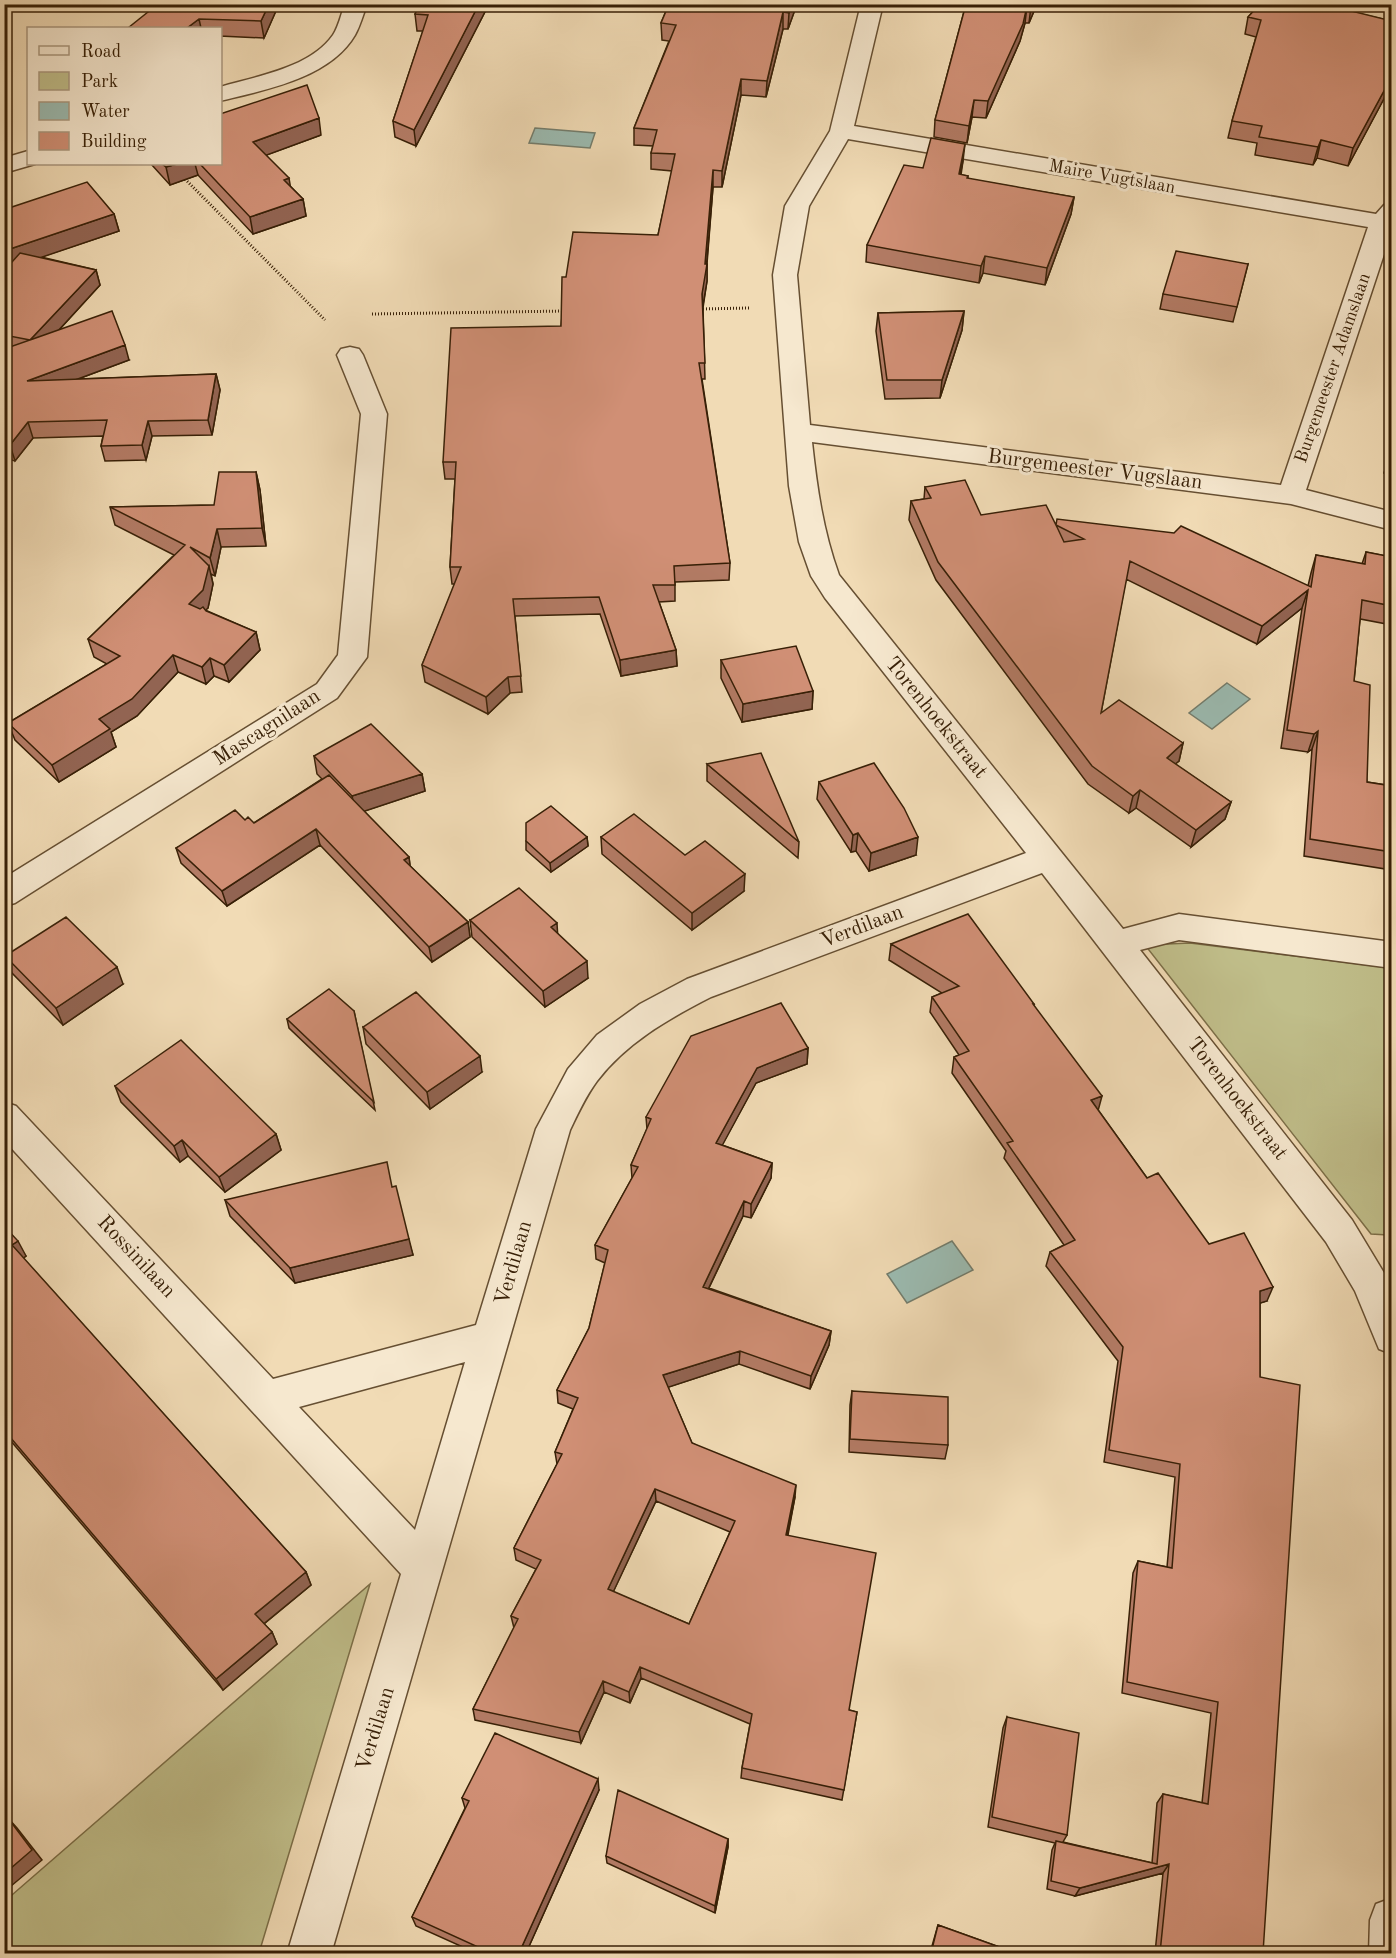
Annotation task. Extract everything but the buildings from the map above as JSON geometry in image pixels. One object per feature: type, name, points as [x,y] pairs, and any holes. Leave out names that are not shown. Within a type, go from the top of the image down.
[{"type":"street","points":[[222,93],[305,66],[328,54],[344,36],[356,4]]},
{"type":"street","name":"Torenhoekstraat","points":[[872,4],[842,131],[797,206],[785,275],[796,432],[813,542],[825,576],[1339,1231],[1381,1274],[1392,1338]]},
{"type":"street","name":"Maire Vugtslaan","points":[[842,131],[1387,216]]},
{"type":"street","points":[[4,166],[27,158]]},
{"type":"street","name":"Burgemeester Adamslaan","points":[[1291,495],[1387,216]]},
{"type":"street","name":"Mascagnilaan","points":[[4,894],[327,691],[352,657],[374,414],[350,355]]},
{"type":"street","name":"Burgemeester Vugslaan","points":[[796,432],[1291,495],[1392,521]]},
{"type":"street","name":"Verdilaan","points":[[309,1953],[553,1129],[583,1073],[611,1042],[655,1010],[699,988],[1047,858]]},
{"type":"street","points":[[1116,944],[1179,927],[1392,955]]},
{"type":"street","name":"Rossinilaan","points":[[4,1116],[424,1569]]},
{"type":"street","points":[[267,1398],[492,1338]]},
{"type":"street","points":[[1391,1953],[1392,1920]]},
{"type":"path","points":[[178,172],[325,320]]},
{"type":"path","points":[[691,309],[786,307]]},
{"type":"path","points":[[372,314],[573,311]]},
{"type":"green space","points":[[1190,943],[1391,968],[1391,1231],[1388,1235],[1371,1234],[1145,945]]},
{"type":"green space","points":[[370,1584],[259,1953],[5,1953],[5,1901]]},
{"type":"water","points":[[535,128],[595,133],[590,148],[529,143]]},
{"type":"water","points":[[1227,683],[1250,699],[1212,729],[1189,713]]},
{"type":"water","points":[[952,1241],[973,1270],[907,1303],[887,1274]]}]
